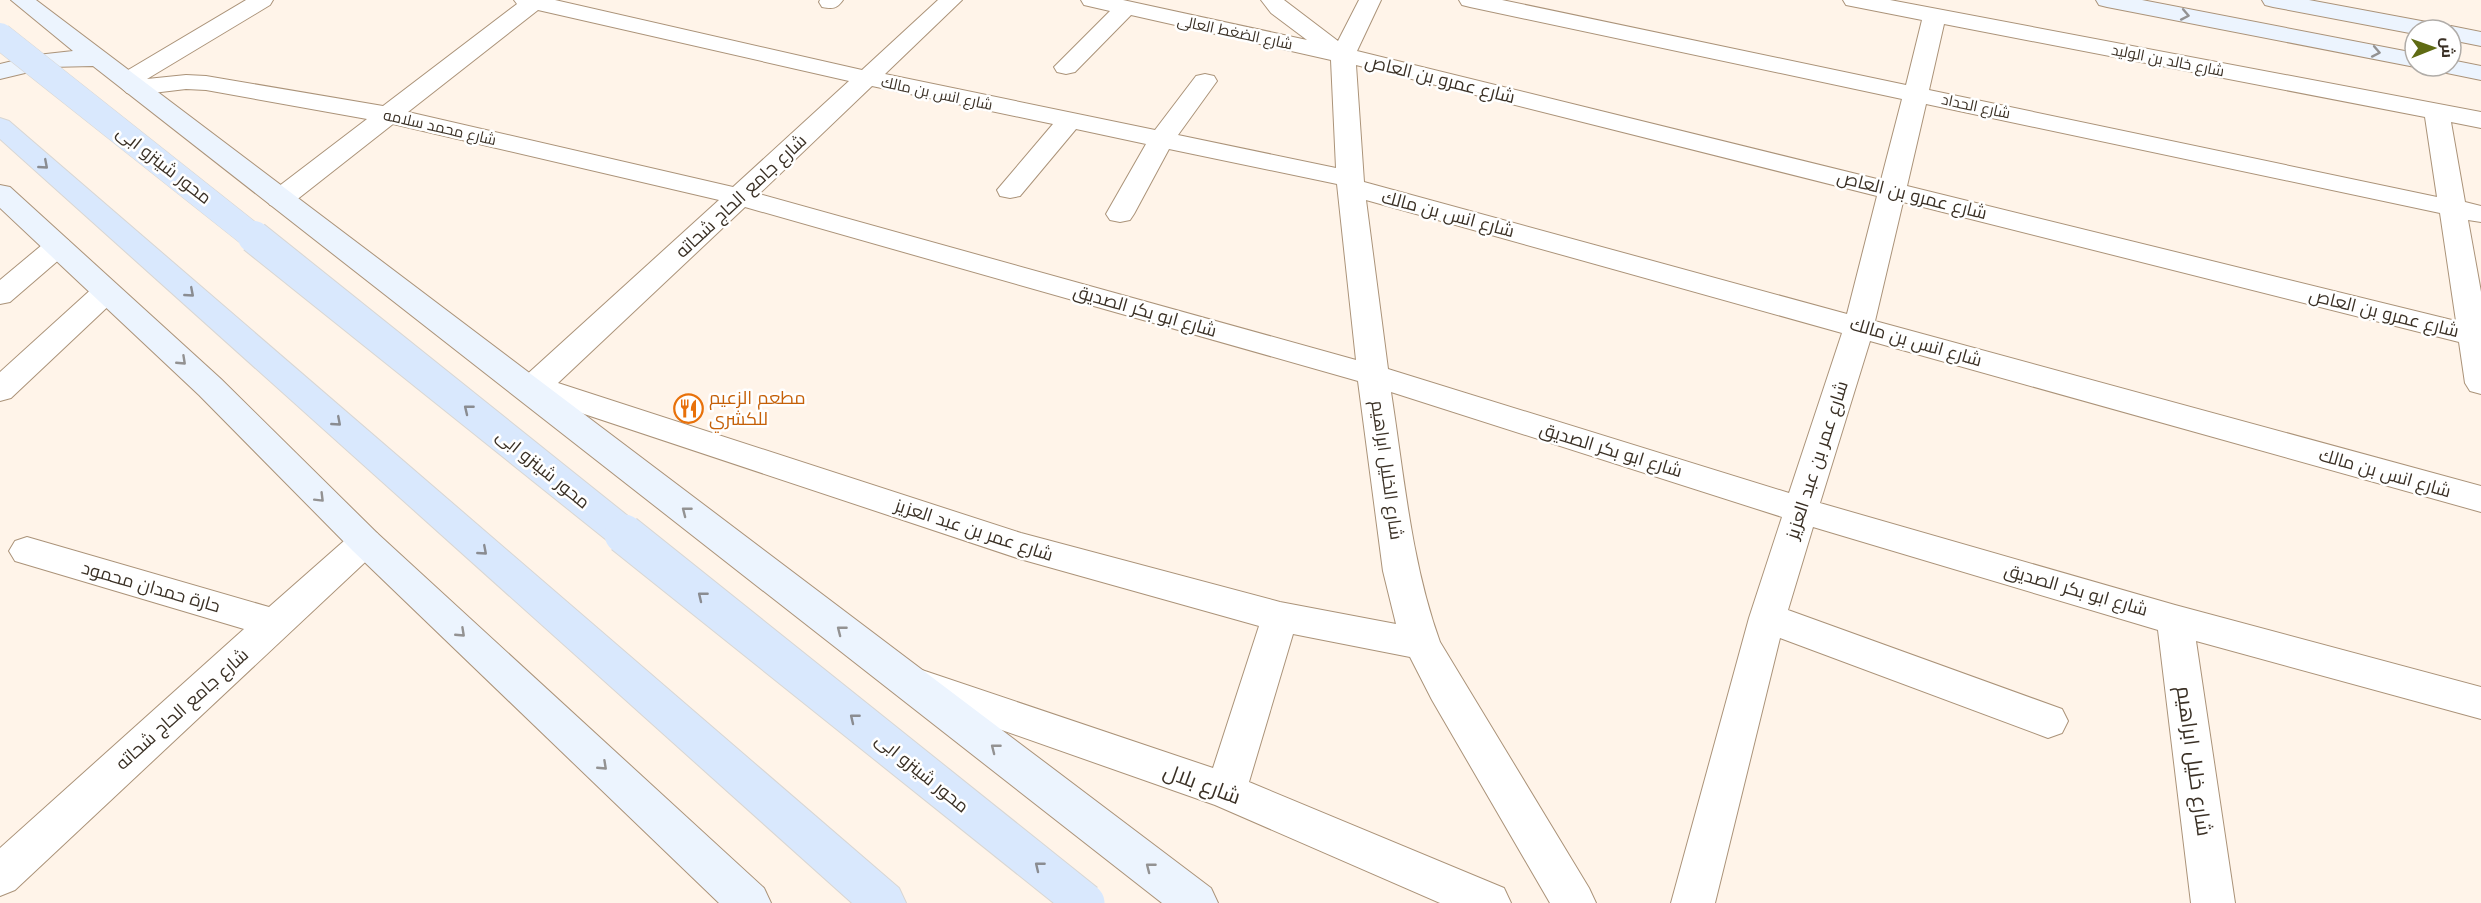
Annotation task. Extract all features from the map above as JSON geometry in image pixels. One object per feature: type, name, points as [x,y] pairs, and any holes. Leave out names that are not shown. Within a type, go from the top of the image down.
[{"type":"main road","name":"محور شينزو ابى","points":[[0,36],[206,198],[1085,903]]},
{"type":"main road","points":[[0,126],[884,903]]},
{"type":"street","points":[[132,85],[262,0]]},
{"type":"street","name":"شارع جامع الحاج شحاته","points":[[532,388],[951,0]]},
{"type":"street","name":"شارع الضغط العالى","points":[[1092,0],[1343,56]]},
{"type":"street","points":[[1272,0],[1279,8],[1343,56]]},
{"type":"street","name":"شارع الخليل ابراهيم","points":[[1370,0],[1343,56],[1351,183],[1401,572],[1409,607],[1422,644],[1574,903]]},
{"type":"street","name":"شارع الحداد","points":[[1470,0],[2481,214]]},
{"type":"street","name":"شارع خالد بن الوليد","points":[[1854,0],[2481,120]]},
{"type":"street","points":[[2107,0],[2403,58]]},
{"type":"street","points":[[2273,0],[2403,25]]},
{"type":"street","points":[[280,199],[531,1]]},
{"type":"street","name":"شارع انس بن مالك","points":[[531,1],[867,78],[1070,120],[1351,183],[2481,499]]},
{"type":"street","points":[[19,2],[101,60],[280,199],[532,388],[1196,903]]},
{"type":"street","points":[[1066,67],[1126,8]]},
{"type":"street","name":"شارع عمر بن عبد العزيز","points":[[1693,903],[1767,618],[1859,326],[1935,15]]},
{"type":"street","points":[[2463,35],[2481,39]]},
{"type":"street","name":"شارع عمرو بن العاص","points":[[1343,56],[2477,336]]},
{"type":"street","points":[[0,72],[23,65],[66,58],[101,60]]},
{"type":"street","points":[[2463,69],[2481,73]]},
{"type":"street","points":[[1120,214],[1161,140],[1205,81]]},
{"type":"street","name":"شارع محمد سلامه","points":[[132,85],[206,82],[389,115],[740,197]]},
{"type":"street","points":[[2437,111],[2452,207],[2477,336],[2481,383]]},
{"type":"street","points":[[1010,190],[1070,120]]},
{"type":"street","points":[[0,193],[210,387],[365,542],[749,903]]},
{"type":"street","name":"شارع ابو بكر الصديق","points":[[740,197],[1374,375],[1801,510],[2175,620],[2481,703]]},
{"type":"street","points":[[0,295],[58,246]]},
{"type":"street","points":[[0,390],[106,292]]},
{"type":"street","name":"شارع عمر بن عبد العزيز","points":[[532,388],[1020,546],[1280,617],[1422,644]]},
{"type":"street","name":"شارع جامع الحاج شحاته","points":[[0,876],[365,542]]},
{"type":"street","name":"حارة حمدان محمود","points":[[27,551],[276,624]]},
{"type":"street","points":[[1226,791],[1280,617]]},
{"type":"street","points":[[1767,618],[2048,720]]},
{"type":"street","name":"شارع خليل ابراهيم","points":[[2175,620],[2213,903]]},
{"type":"street","name":"شارع بلال","points":[[909,682],[1226,791],[1489,903]]},
{"type":"place","name":"مطعم الزعيم للكشري","points":[[688,408]]}]
